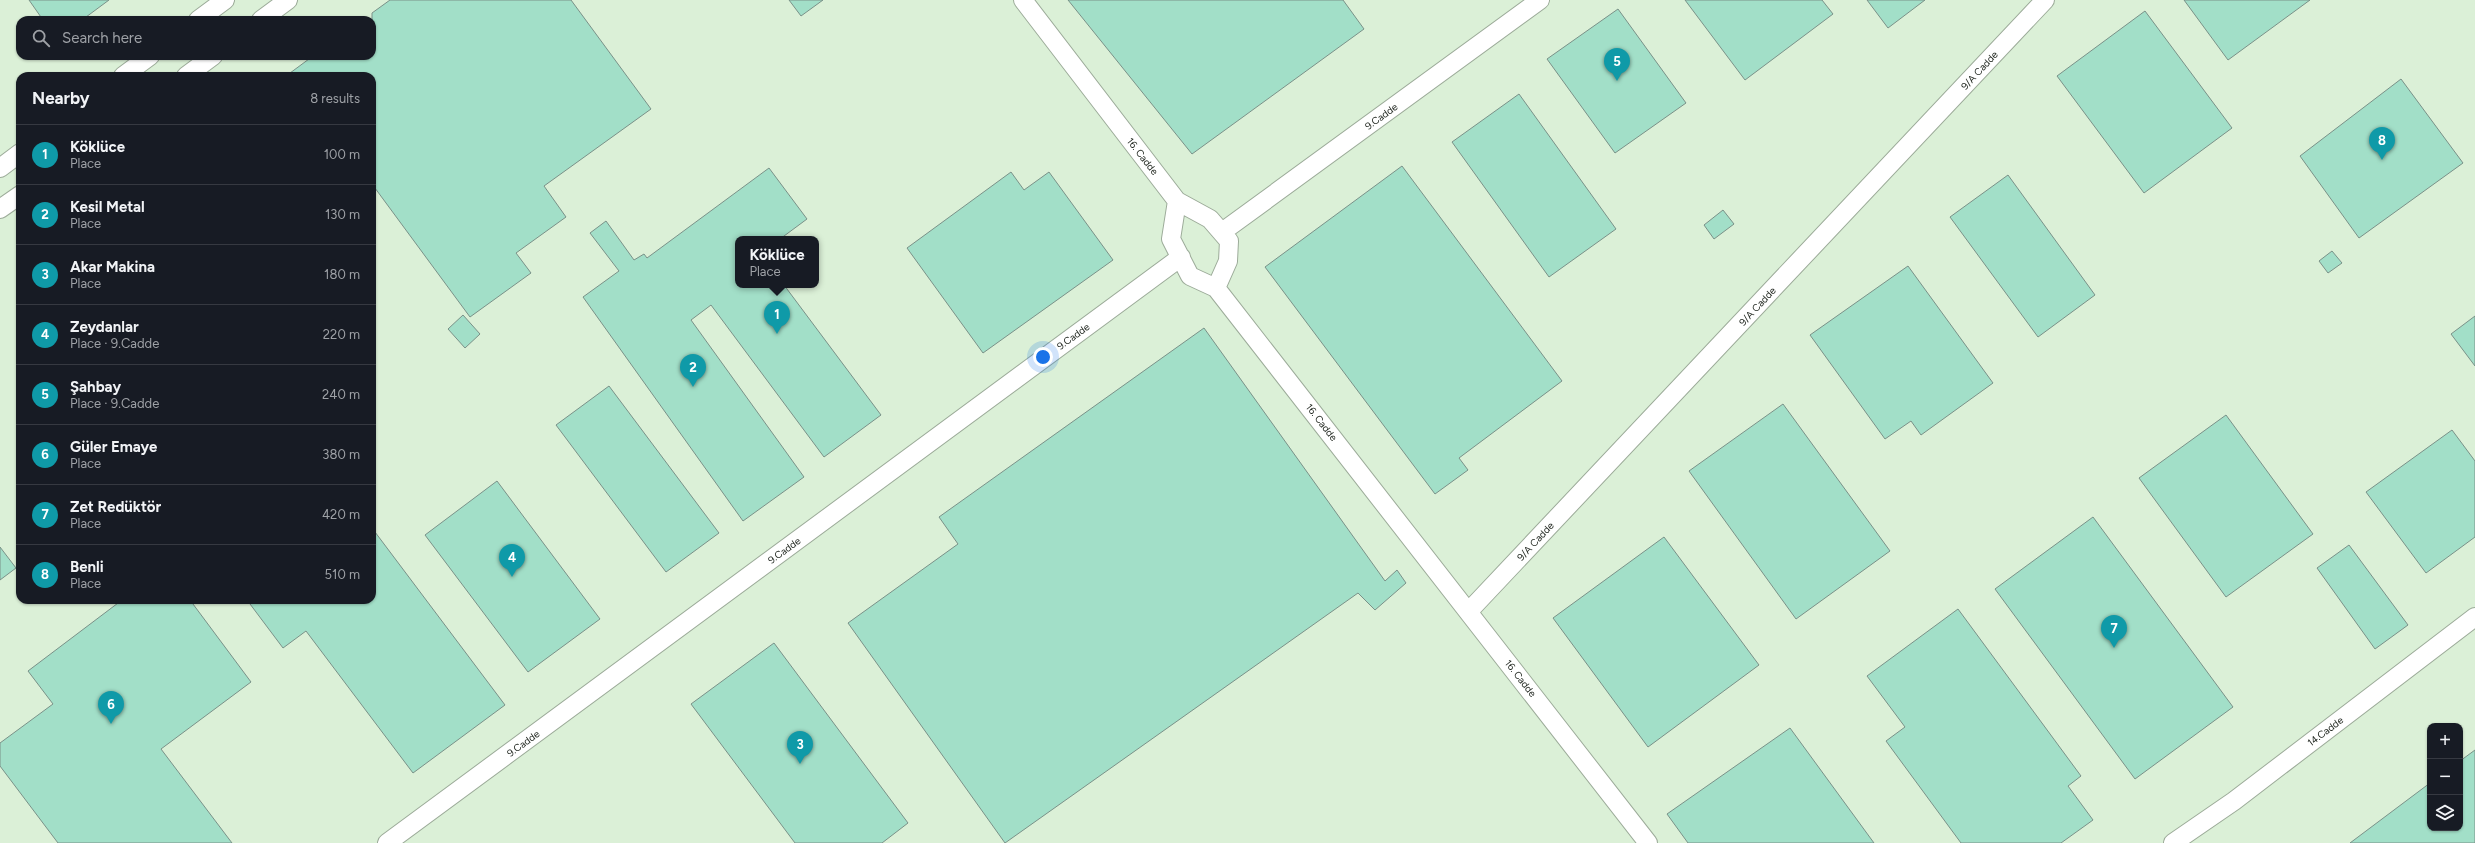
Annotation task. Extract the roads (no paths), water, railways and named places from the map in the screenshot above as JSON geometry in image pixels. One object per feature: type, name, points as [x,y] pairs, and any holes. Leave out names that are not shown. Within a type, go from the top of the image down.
[{"type":"street","points":[[203,16],[225,0]]},
{"type":"street","points":[[266,16],[288,0]]},
{"type":"street","name":"16. Cadde","points":[[1023,0],[1177,201],[1171,239],[1190,276],[1216,288],[1469,611],[1648,843]]},
{"type":"street","name":"9.Cadde","points":[[1222,232],[1540,0]]},
{"type":"street","name":"9/A Cadde","points":[[1469,611],[2045,0]]},
{"type":"street","points":[[128,72],[145,60]]},
{"type":"street","points":[[191,72],[208,60]]},
{"type":"street","points":[[0,168],[16,156]]},
{"type":"street","points":[[0,209],[16,198]]},
{"type":"street","points":[[1177,201],[1210,219],[1229,241],[1228,261],[1216,288]]},
{"type":"street","name":"9.Cadde","points":[[387,843],[1181,257]]},
{"type":"street","name":"14.Cadde","points":[[2173,843],[2234,800],[2475,617]]},
{"type":"place","name":"Şahbay","points":[[1617,81]]},
{"type":"place","name":"Benli","points":[[2382,160]]},
{"type":"place","name":"Köklüce","points":[[777,334]]},
{"type":"place","name":"Kesil Metal","points":[[693,387]]},
{"type":"place","name":"Zeydanlar","points":[[512,577]]},
{"type":"place","name":"Zet Redüktör","points":[[2114,648]]},
{"type":"place","name":"Güler Emaye","points":[[111,724]]},
{"type":"place","name":"Akar Makina","points":[[800,764]]}]
